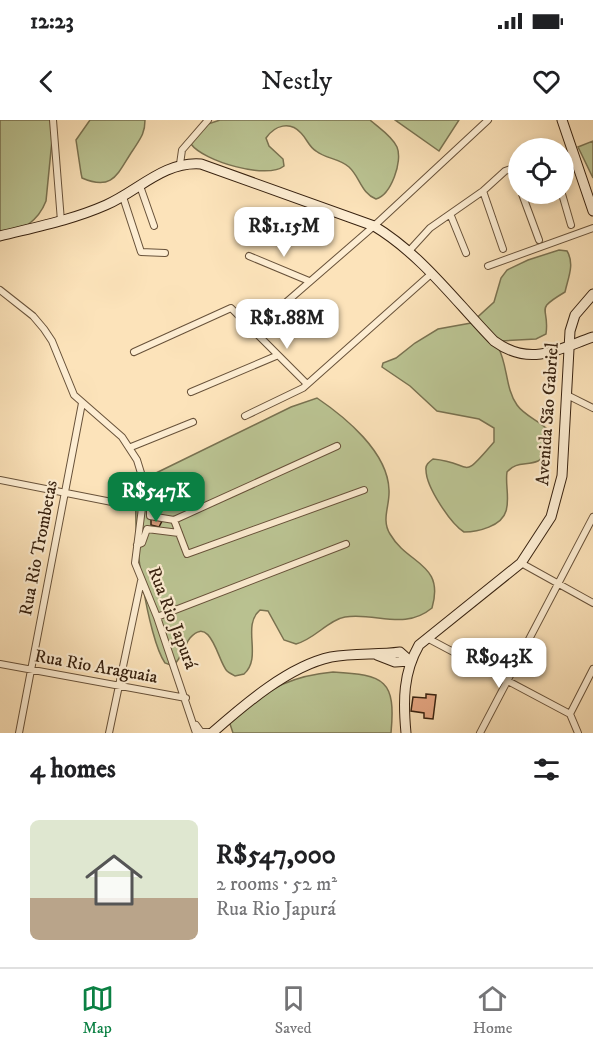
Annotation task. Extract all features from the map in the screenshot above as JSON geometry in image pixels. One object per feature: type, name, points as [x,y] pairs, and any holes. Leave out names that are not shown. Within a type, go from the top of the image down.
[{"type":"street","points":[[53,120],[62,221]]},
{"type":"street","points":[[180,164],[182,150],[207,120]]},
{"type":"street","points":[[253,331],[374,226],[488,120]]},
{"type":"street","points":[[562,120],[590,189],[593,211]]},
{"type":"street","points":[[0,236],[62,221],[123,197],[180,164],[201,164],[374,226],[409,251],[494,341],[507,351],[530,356],[568,346],[593,336]]},
{"type":"street","points":[[409,251],[430,228],[451,216],[508,170]]},
{"type":"street","points":[[140,186],[154,226]]},
{"type":"street","points":[[483,191],[503,249]]},
{"type":"street","points":[[123,197],[141,252],[165,253]]},
{"type":"street","points":[[526,204],[539,240]]},
{"type":"street","points":[[565,204],[571,225]]},
{"type":"street","points":[[451,216],[466,253]]},
{"type":"street","points":[[488,266],[593,228]]},
{"type":"street","points":[[249,256],[309,282]]},
{"type":"street","points":[[245,417],[303,388],[431,274]]},
{"type":"street","name":"Rua Rio Japurá","points":[[0,291],[33,316],[44,329],[52,341],[74,395],[131,447],[141,473],[142,500],[135,562],[186,698],[195,733]]},
{"type":"street","name":"Avenida São Gabriel","points":[[406,733],[403,705],[406,676],[418,645],[521,563],[541,535],[558,496],[567,395],[568,346],[575,315],[593,294]]},
{"type":"street","points":[[134,352],[231,308],[306,384]]},
{"type":"street","points":[[191,392],[276,356]]},
{"type":"street","points":[[567,395],[593,408]]},
{"type":"street","name":"Rua Rio Trombetas","points":[[19,733],[82,403]]},
{"type":"street","points":[[131,447],[193,422]]},
{"type":"street","points":[[150,516],[174,520],[338,446]]},
{"type":"street","points":[[0,480],[142,508]]},
{"type":"street","points":[[174,520],[187,554],[364,490]]},
{"type":"street","points":[[137,545],[142,543],[150,516],[150,503],[142,500]]},
{"type":"street","points":[[480,733],[593,517]]},
{"type":"street","points":[[147,529],[179,533]]},
{"type":"street","points":[[157,616],[346,544]]},
{"type":"street","points":[[521,563],[593,603]]},
{"type":"street","points":[[109,733],[141,581]]},
{"type":"street","points":[[427,638],[570,714],[578,733]]},
{"type":"street","points":[[194,722],[201,732],[213,733],[294,670],[332,657],[400,652],[418,645]]},
{"type":"street","points":[[400,652],[410,661]]},
{"type":"street","points":[[377,655],[395,662],[410,661]]},
{"type":"street","points":[[395,662],[406,676]]},
{"type":"street","name":"Rua Rio Araguaia","points":[[0,664],[186,698]]},
{"type":"street","points":[[570,714],[593,669]]},
{"type":"green space","points":[[0,120],[54,120],[46,201],[43,208],[28,225],[0,238]]},
{"type":"green space","points":[[90,120],[145,120],[140,139],[119,172],[114,178],[101,183],[82,178],[76,140]]},
{"type":"green space","points":[[220,120],[370,120],[395,143],[398,153],[397,169],[391,184],[376,199],[367,193],[349,167],[320,154],[297,129],[287,126],[274,130],[266,138],[269,146],[283,159],[284,166],[276,170],[264,171],[236,167],[208,157],[191,144],[202,126]]},
{"type":"green space","points":[[395,120],[459,120],[439,151]]},
{"type":"green space","points":[[593,141],[593,178],[578,147]]},
{"type":"green space","points":[[559,250],[567,251],[570,271],[565,292],[546,306],[546,334],[536,339],[501,341],[498,347],[504,361],[510,391],[517,405],[548,432],[547,451],[542,459],[518,465],[507,472],[507,506],[500,521],[476,531],[464,532],[440,504],[430,486],[426,467],[433,459],[466,467],[476,463],[494,442],[494,428],[479,419],[437,411],[410,386],[382,367],[383,363],[396,358],[438,329],[471,323],[494,302],[501,278],[507,270]]},
{"type":"green space","points":[[317,398],[352,425],[381,462],[387,476],[389,490],[387,528],[398,544],[429,573],[435,593],[432,608],[421,615],[400,620],[345,617],[296,644],[284,640],[268,611],[260,610],[252,624],[252,659],[244,674],[235,676],[227,671],[213,642],[203,632],[197,632],[190,638],[173,666],[165,663],[153,631],[142,583],[136,513],[137,498],[142,486],[156,473],[291,407]]},
{"type":"green space","points":[[333,672],[365,675],[383,684],[389,691],[391,702],[391,733],[233,733],[229,721],[231,714],[256,698],[291,681]]},
{"type":"building","points":[[151,519],[162,521],[159,527],[151,525]]},
{"type":"building","points":[[426,694],[436,695],[433,719],[424,718],[424,713],[411,711],[413,697],[426,698]]}]
